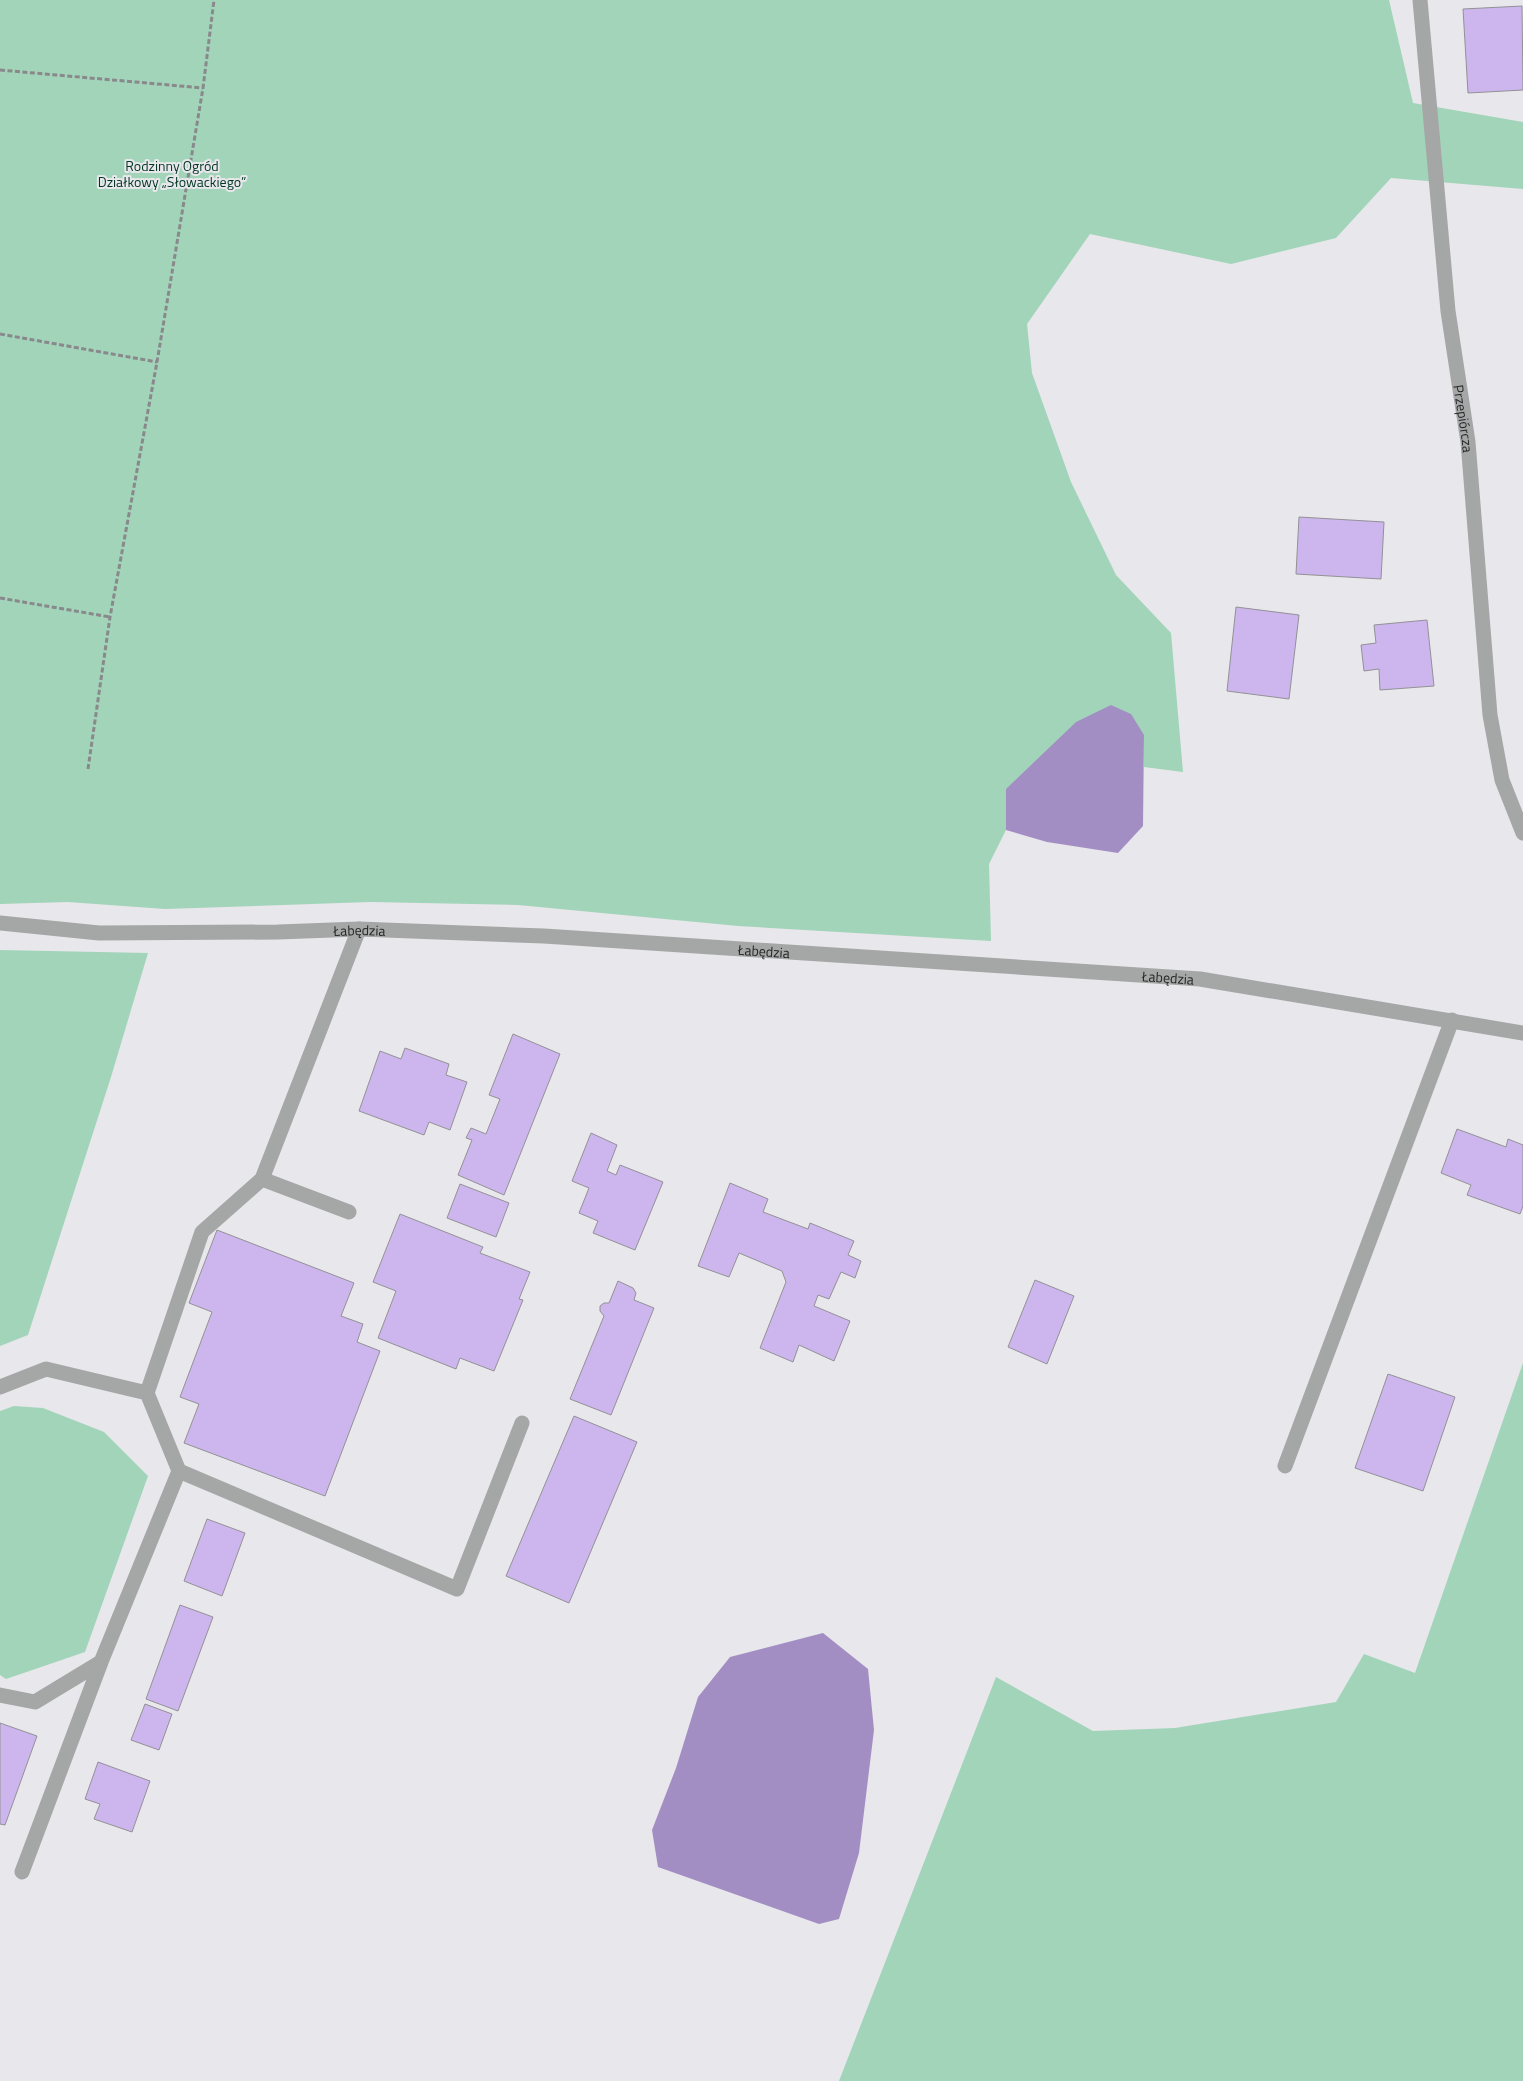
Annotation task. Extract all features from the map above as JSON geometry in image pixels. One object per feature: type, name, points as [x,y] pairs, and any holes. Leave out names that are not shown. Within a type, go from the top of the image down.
[{"type":"street","name":"Przepiórcza","points":[[1420,0],[1448,311],[1468,442],[1490,715],[1502,780],[1523,833]]},
{"type":"street","name":"Łabędzia","points":[[0,923],[99,932],[278,932],[359,929],[544,936],[1200,980],[1523,1033]]},
{"type":"street","points":[[22,1872],[101,1662],[179,1471],[147,1393],[202,1232],[262,1178],[359,929]]},
{"type":"street","points":[[1285,1466],[1452,1020]]},
{"type":"street","points":[[262,1178],[349,1212]]},
{"type":"street","points":[[0,1387],[46,1368],[147,1393]]},
{"type":"street","points":[[179,1471],[457,1589],[522,1423]]},
{"type":"street","points":[[0,1695],[35,1702],[101,1662]]},
{"type":"path","points":[[88,770],[110,617],[157,362],[203,88],[214,0]]},
{"type":"path","points":[[0,70],[203,88]]},
{"type":"path","points":[[0,334],[157,362]]},
{"type":"path","points":[[0,598],[110,617]]},
{"type":"green space","name":"Rodzinny Ogród Działkowy „Słowackiego”","points":[[0,0],[1389,0],[1413,103],[1523,122],[1523,189],[1391,178],[1336,238],[1231,264],[1090,234],[1027,324],[1032,373],[1071,482],[1116,575],[1171,633],[1183,772],[1144,767],[1144,735],[1006,789],[1006,830],[989,864],[991,941],[738,926],[518,905],[370,902],[165,909],[68,902],[0,904]]},
{"type":"green space","points":[[0,950],[148,953],[111,1077],[28,1335],[0,1346]]},
{"type":"green space","points":[[1523,1363],[1523,2081],[839,2081],[996,1677],[1093,1731],[1175,1728],[1336,1702],[1364,1654],[1415,1673]]},
{"type":"green space","points":[[14,1406],[43,1408],[104,1432],[148,1476],[85,1652],[6,1679],[0,1675],[0,1411]]},
{"type":"shaded area","points":[[1111,705],[1131,714],[1144,735],[1143,826],[1118,853],[1047,842],[1006,830],[1006,789],[1076,722]]},
{"type":"shaded area","points":[[823,1633],[868,1669],[874,1730],[859,1853],[839,1919],[819,1924],[658,1867],[652,1830],[676,1768],[698,1697],[730,1657]]},
{"type":"building","points":[[1522,6],[1523,90],[1468,93],[1463,9]]},
{"type":"building","points":[[1299,517],[1384,522],[1381,579],[1296,574]]},
{"type":"building","points":[[1236,607],[1299,615],[1289,699],[1227,691]]},
{"type":"building","points":[[1427,620],[1434,686],[1380,690],[1379,669],[1364,671],[1361,645],[1376,643],[1374,625]]},
{"type":"building","points":[[513,1034],[560,1054],[504,1195],[458,1175],[472,1140],[466,1138],[471,1128],[486,1134],[500,1099],[489,1095]]},
{"type":"building","points":[[405,1048],[449,1064],[446,1075],[467,1082],[450,1130],[429,1122],[424,1135],[359,1111],[380,1051],[401,1059]]},
{"type":"building","points":[[1457,1129],[1506,1147],[1508,1139],[1523,1145],[1523,1206],[1520,1214],[1467,1195],[1471,1185],[1441,1173]]},
{"type":"building","points":[[591,1133],[617,1145],[607,1171],[616,1175],[620,1165],[663,1182],[635,1250],[593,1233],[598,1221],[579,1213],[589,1188],[572,1181]]},
{"type":"building","points":[[730,1183],[768,1199],[763,1212],[808,1229],[810,1223],[854,1241],[848,1255],[861,1261],[855,1278],[841,1272],[829,1299],[818,1295],[814,1306],[850,1321],[834,1361],[799,1345],[793,1362],[760,1348],[786,1282],[782,1271],[739,1253],[729,1277],[698,1266]]},
{"type":"building","points":[[460,1184],[509,1203],[496,1237],[447,1218]]},
{"type":"building","points":[[400,1214],[483,1247],[480,1253],[530,1272],[519,1299],[523,1300],[494,1371],[460,1358],[456,1369],[378,1338],[396,1291],[373,1282]]},
{"type":"building","points":[[217,1230],[354,1283],[341,1316],[363,1324],[357,1342],[380,1351],[325,1496],[184,1443],[199,1404],[180,1397],[212,1312],[189,1303]]},
{"type":"building","points":[[1035,1280],[1074,1296],[1047,1364],[1008,1347]]},
{"type":"building","points":[[618,1281],[633,1288],[636,1293],[634,1300],[654,1308],[611,1415],[570,1399],[604,1316],[600,1311],[600,1306],[604,1303],[609,1303]]},
{"type":"building","points":[[1388,1374],[1455,1397],[1423,1491],[1355,1468]]},
{"type":"building","points":[[574,1416],[637,1442],[569,1603],[506,1576]]},
{"type":"building","points":[[207,1519],[245,1533],[222,1596],[184,1581]]},
{"type":"building","points":[[180,1605],[213,1617],[178,1711],[146,1699]]},
{"type":"building","points":[[145,1704],[172,1714],[159,1750],[131,1740]]},
{"type":"building","points":[[0,1723],[37,1736],[5,1825],[0,1824]]},
{"type":"building","points":[[98,1762],[150,1781],[132,1832],[94,1819],[100,1804],[85,1799]]}]
